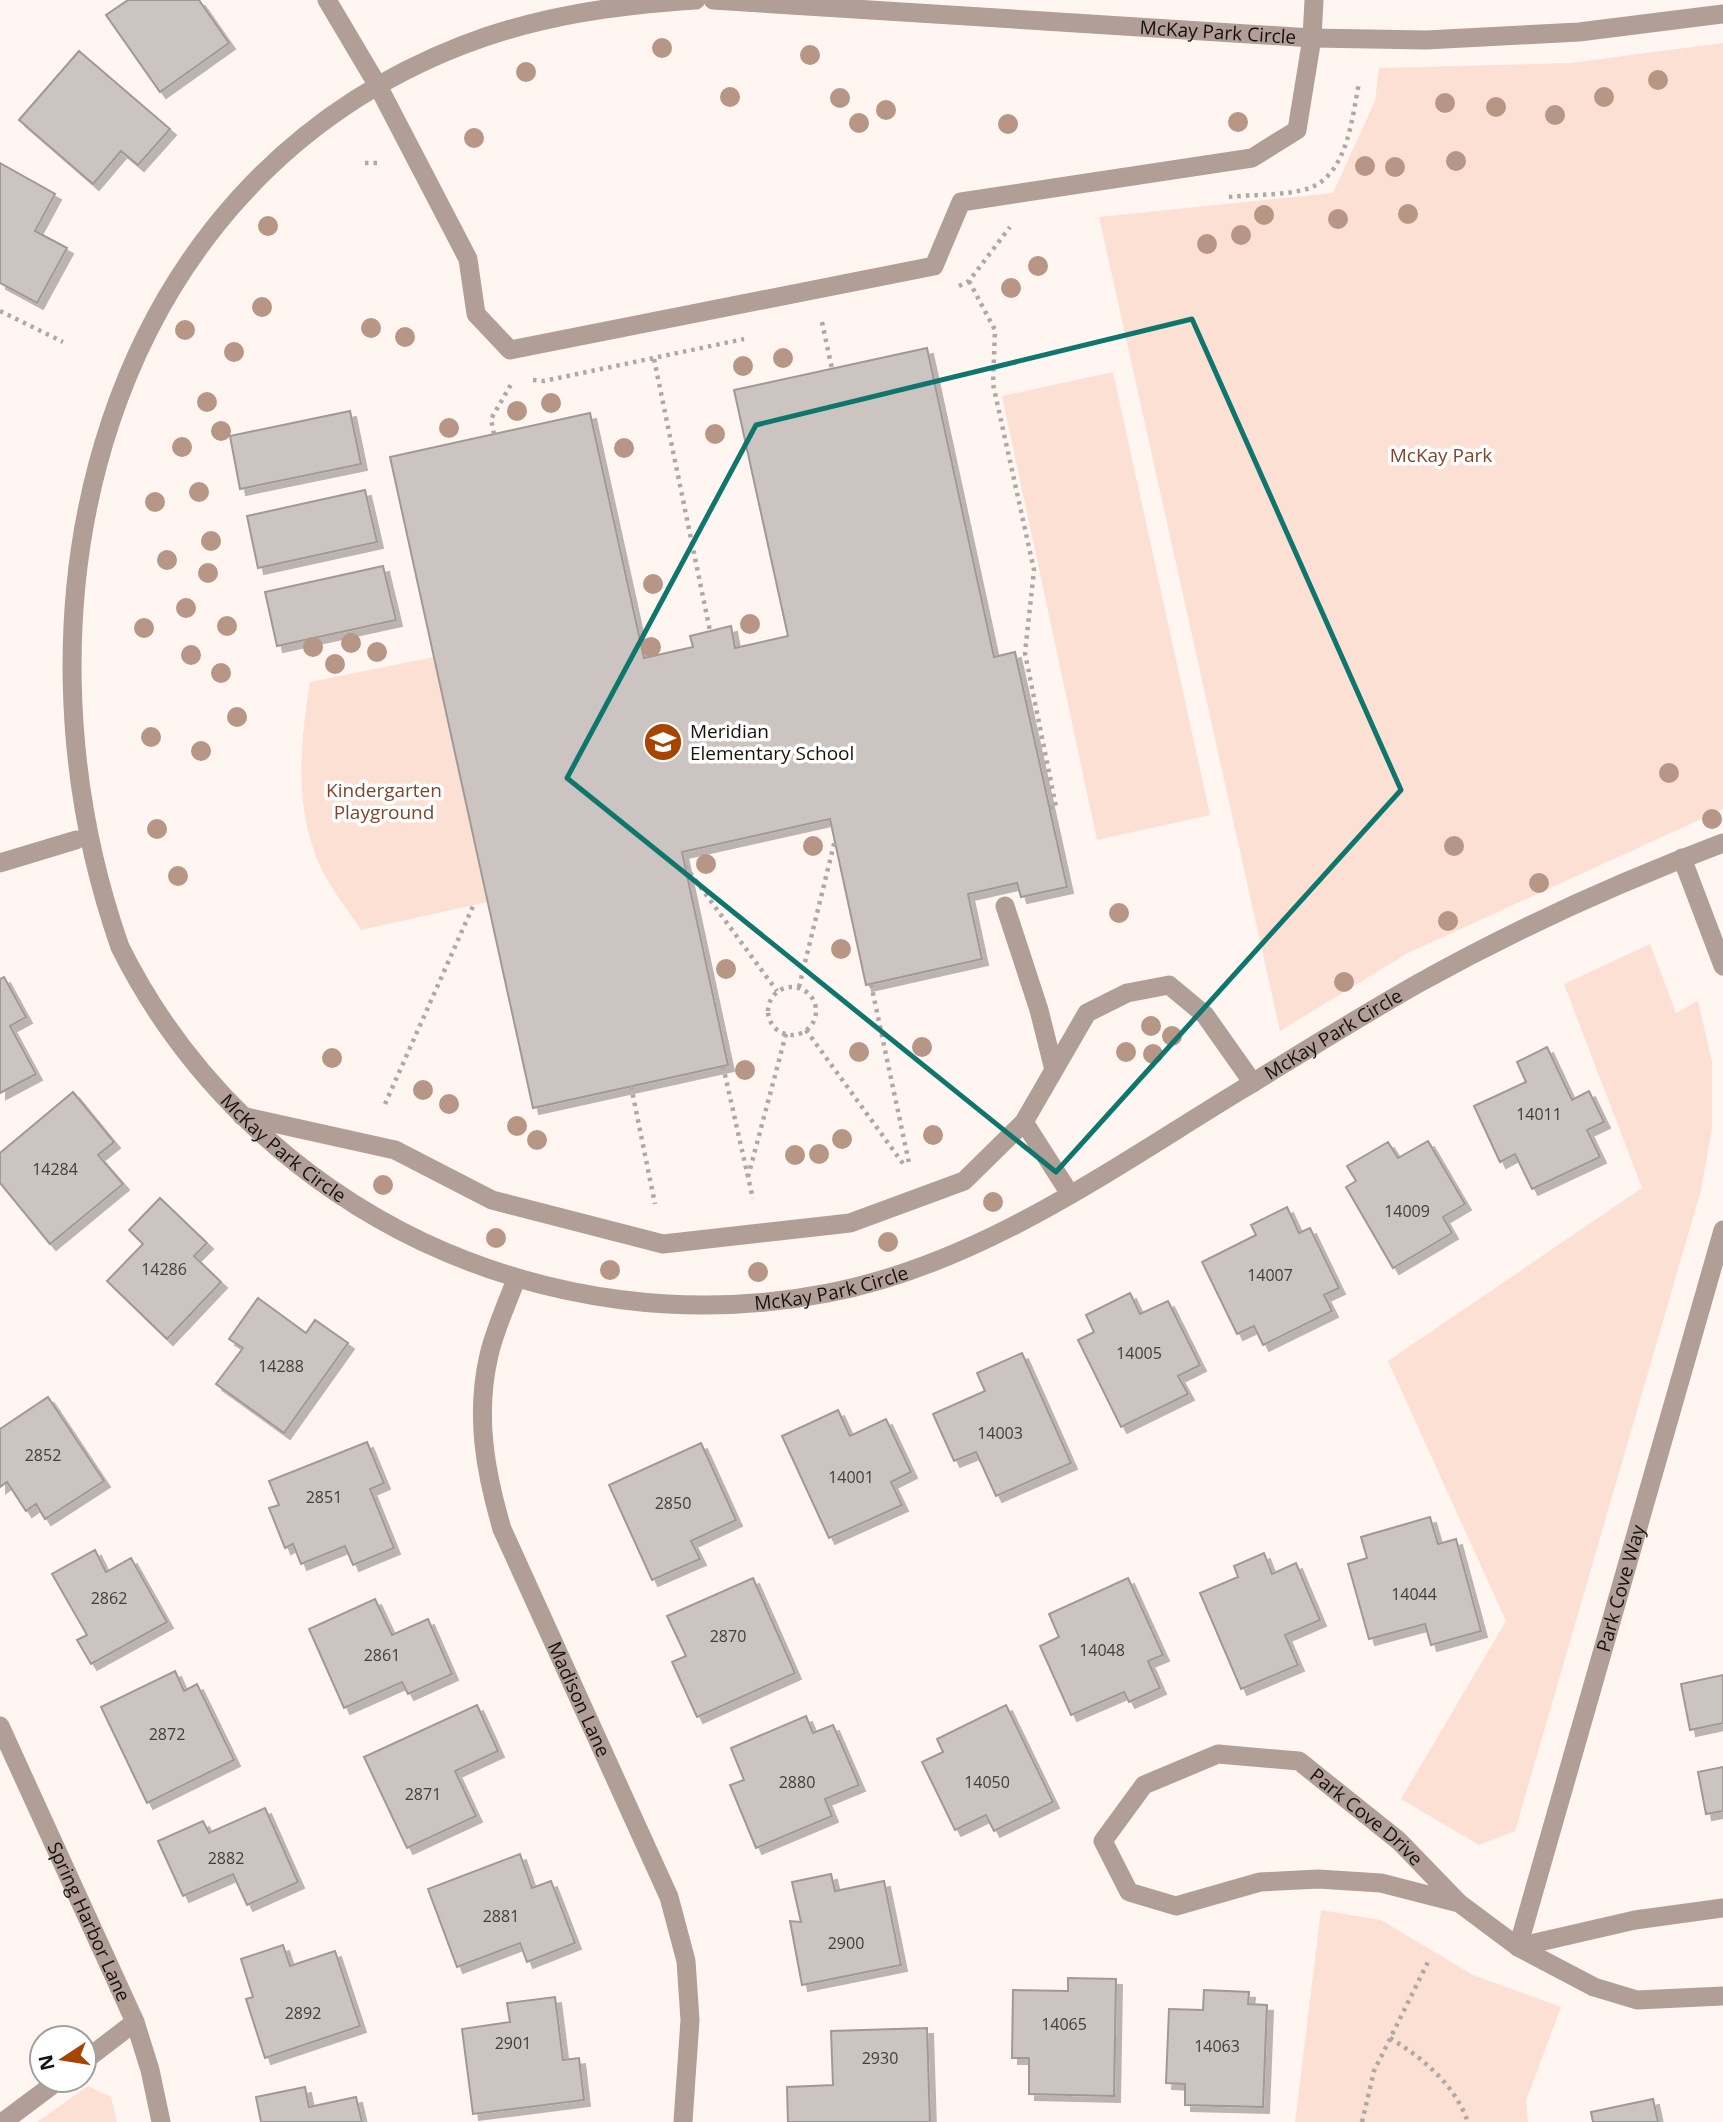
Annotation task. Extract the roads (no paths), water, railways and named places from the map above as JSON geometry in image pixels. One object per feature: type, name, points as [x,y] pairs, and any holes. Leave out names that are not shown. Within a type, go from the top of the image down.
[{"type":"street","points":[[327,0],[378,86],[468,260],[476,314],[510,350],[934,267],[961,202],[1252,158],[1297,130],[1312,38],[1314,0]]},
{"type":"street","points":[[86,440],[104,390],[146,309],[192,244],[246,185],[307,133],[378,86],[460,46],[547,18],[625,4],[696,0]]},
{"type":"street","name":"McKay Park Circle","points":[[713,0],[1312,38],[1426,40],[1579,32],[1723,14]]},
{"type":"street","name":"McKay Park Circle","points":[[62,778],[76,840],[102,910],[138,982],[189,1057],[242,1116],[302,1169],[378,1220],[460,1259],[516,1279],[591,1296],[670,1305],[750,1304],[829,1293],[906,1273],[981,1243],[1070,1194],[1420,982],[1556,913],[1723,843]]},
{"type":"street","points":[[0,863],[76,840]]},
{"type":"street","points":[[1682,858],[1723,965]]},
{"type":"street","points":[[1005,906],[1039,1010],[1054,1070]]},
{"type":"street","points":[[242,1116],[394,1150],[492,1200],[663,1244],[850,1223],[964,1181],[1024,1122],[1087,1013],[1127,993],[1169,985],[1205,1015],[1253,1083]]},
{"type":"street","points":[[1024,1122],[1070,1194]]},
{"type":"street","name":"Park Cove Way","points":[[1518,1947],[1723,1230]]},
{"type":"street","name":"Madison Lane","points":[[516,1279],[489,1354],[481,1415],[486,1475],[502,1529],[669,1898],[686,1961],[690,2020],[683,2122]]},
{"type":"street","name":"Spring Harbor Lane","points":[[0,1726],[135,2022],[150,2070],[160,2122]]},
{"type":"street","name":"Park Cove Drive","points":[[1459,1903],[1381,1883],[1318,1879],[1260,1882],[1176,1906],[1129,1892],[1103,1841],[1144,1785],[1218,1754],[1299,1761],[1399,1841],[1459,1903],[1518,1947],[1594,1987],[1637,2000],[1723,1996]]},
{"type":"street","points":[[1518,1947],[1623,1923],[1723,1908]]},
{"type":"street","points":[[98,2050],[135,2022]]},
{"type":"street","points":[[4,2122],[41,2094]]},
{"type":"place","name":"Meridian Elementary School","points":[[663,742]]},
{"type":"park label","name":"McKay Park","points":[[1441,455]]},
{"type":"park label","name":"Kindergarten Playground","points":[[384,801]]}]
